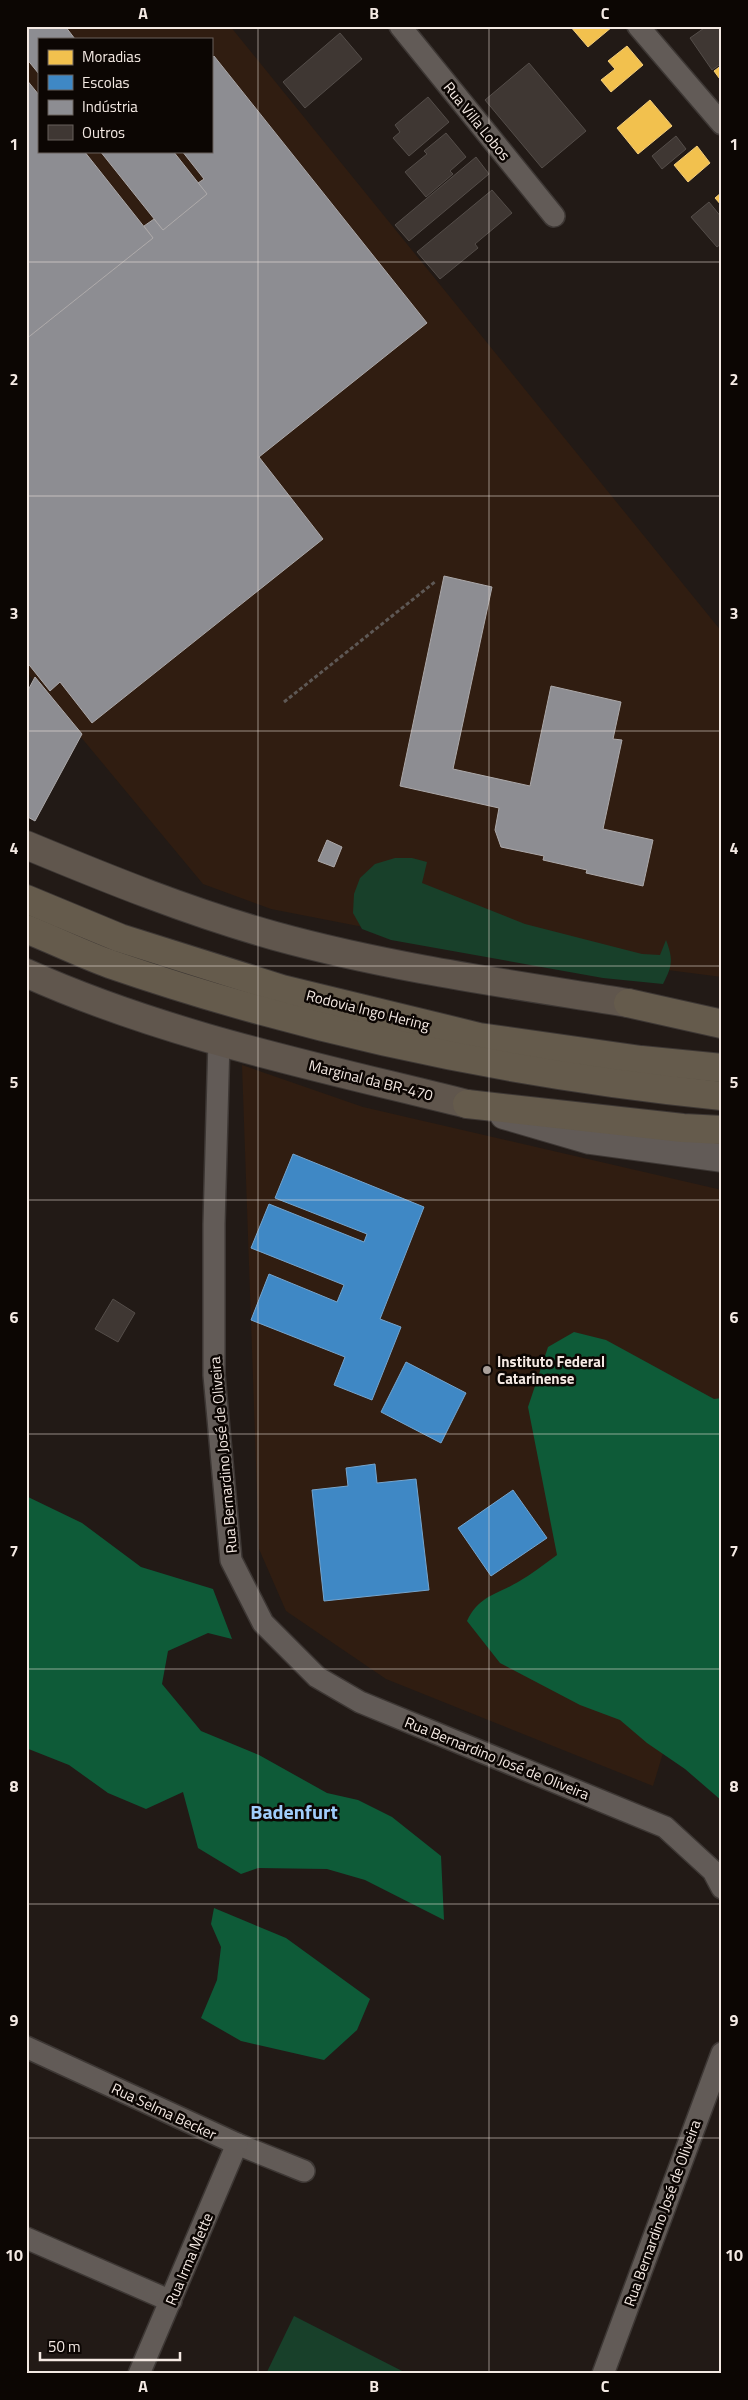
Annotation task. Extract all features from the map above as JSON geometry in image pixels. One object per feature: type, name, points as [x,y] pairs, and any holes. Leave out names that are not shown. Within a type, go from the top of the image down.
[{"type":"highway","name":"Rodovia Ingo Hering","points":[[26,900],[120,938],[282,990],[479,1037],[641,1060],[722,1068]]},
{"type":"highway","name":"Rodovia Ingo Hering","points":[[26,929],[109,963],[273,1015],[398,1045],[473,1062],[618,1084],[722,1096]]},
{"type":"highway","points":[[628,1003],[722,1024]]},
{"type":"highway","points":[[467,1104],[683,1128],[722,1130]]},
{"type":"main road","points":[[26,844],[152,897],[274,936],[434,972],[628,1003],[722,1013]]},
{"type":"main road","name":"Marginal da BR-470","points":[[26,973],[128,1012],[219,1040],[467,1104],[590,1140],[722,1158]]},
{"type":"street","name":"Rua Villa Lobos","points":[[400,26],[554,216]]},
{"type":"street","points":[[638,26],[722,124]]},
{"type":"street","name":"Rua Bernardino José de Oliveira","points":[[219,1040],[214,1224],[214,1375],[231,1560],[263,1623],[317,1677],[360,1702],[665,1827],[713,1872],[722,1888]]},
{"type":"street","name":"Rua Selma Becker","points":[[26,2047],[237,2144],[304,2171]]},
{"type":"street","name":"Rua Bernardino José de Oliveira","points":[[603,2374],[722,2053]]},
{"type":"street","name":"Rua Irma Mette","points":[[139,2374],[237,2144]]},
{"type":"street","points":[[26,2238],[171,2301]]},
{"type":"path","points":[[284,702],[436,581]]},
{"type":"shaded area","points":[[26,26],[230,26],[722,632],[722,977],[425,939],[271,909],[203,884],[26,671]]},
{"type":"shaded area","name":"Instituto Federal Catarinense","points":[[242,1065],[363,1107],[722,1190],[722,1558],[653,1786],[386,1679],[286,1611],[259,1549]]},
{"type":"green space","points":[[395,858],[412,858],[427,862],[422,883],[525,924],[642,954],[660,955],[666,940],[671,962],[663,984],[603,978],[391,940],[362,929],[353,913],[354,894],[360,878],[375,864]]},
{"type":"green space","points":[[574,1332],[606,1340],[714,1399],[722,1398],[722,1801],[685,1769],[647,1743],[620,1720],[580,1705],[500,1663],[467,1621],[477,1606],[483,1601],[523,1579],[557,1555],[528,1407],[548,1347]]},
{"type":"green space","points":[[26,1496],[82,1523],[141,1567],[213,1589],[232,1639],[208,1633],[168,1651],[162,1684],[201,1731],[259,1755],[327,1793],[358,1800],[392,1817],[441,1856],[444,1920],[365,1880],[327,1869],[258,1868],[241,1874],[198,1848],[183,1792],[146,1809],[108,1793],[69,1765],[26,1748]]},
{"type":"green space","points":[[214,1908],[286,1938],[370,1999],[357,2030],[324,2060],[241,2041],[201,2018],[217,1980],[221,1947],[211,1924]]},
{"type":"green space","points":[[294,2316],[408,2374],[266,2374]]},
{"type":"building: Moradias","points":[[570,26],[611,26],[612,27],[588,47]]},
{"type":"building: Moradias","points":[[627,46],[643,65],[611,92],[601,80],[615,69],[608,61]]},
{"type":"building: Moradias","points":[[722,65],[722,82],[714,71]]},
{"type":"building: Moradias","points":[[650,100],[672,126],[638,154],[617,128]]},
{"type":"building: Moradias","points":[[697,146],[710,163],[688,182],[674,165]]},
{"type":"building: Moradias","points":[[722,192],[722,206],[715,198]]},
{"type":"building: Escolas","points":[[293,1154],[424,1207],[380,1319],[401,1327],[372,1400],[334,1385],[345,1357],[251,1320],[269,1274],[337,1302],[344,1285],[251,1248],[269,1204],[364,1242],[367,1234],[275,1198]]},
{"type":"building: Escolas","points":[[406,1362],[466,1393],[441,1443],[381,1412]]},
{"type":"building: Escolas","points":[[375,1464],[377,1483],[416,1479],[429,1590],[324,1601],[312,1490],[348,1486],[346,1468]]},
{"type":"building: Escolas","points":[[513,1490],[547,1538],[491,1576],[458,1528]]},
{"type":"building: Indústria","points":[[26,26],[65,26],[74,38],[38,38],[38,73],[26,58]]},
{"type":"building: Indústria","points":[[214,56],[427,323],[259,457],[323,539],[92,723],[60,682],[50,691],[26,661],[26,339],[153,238],[144,226],[154,219],[163,230],[207,194],[198,183],[204,179],[183,152],[212,152],[212,58]]},
{"type":"building: Indústria","points":[[26,79],[38,94],[38,152],[85,152],[153,238],[26,339]]},
{"type":"building: Indústria","points":[[101,152],[174,152],[207,194],[163,230]]},
{"type":"building: Indústria","points":[[444,576],[492,587],[453,769],[530,786],[551,686],[621,702],[613,739],[622,740],[603,829],[653,840],[643,886],[586,873],[587,870],[543,860],[544,856],[501,847],[495,830],[499,808],[400,786]]},
{"type":"building: Indústria","points":[[35,677],[82,734],[35,821],[26,816],[26,694]]},
{"type":"building: Indústria","points":[[327,840],[342,847],[334,867],[318,861]]},
{"type":"building: Outros","points":[[707,26],[722,26],[722,63],[712,70],[690,38]]},
{"type":"building: Outros","points":[[340,33],[362,59],[305,108],[283,82]]},
{"type":"building: Outros","points":[[529,63],[586,131],[542,168],[485,100]]},
{"type":"building: Outros","points":[[428,97],[449,122],[409,156],[393,138],[400,132],[395,125]]},
{"type":"building: Outros","points":[[446,133],[466,157],[450,171],[453,174],[426,197],[405,172],[427,154],[424,151]]},
{"type":"building: Outros","points":[[676,136],[686,149],[662,169],[652,156]]},
{"type":"building: Outros","points":[[476,157],[489,174],[409,241],[395,225]]},
{"type":"building: Outros","points":[[492,190],[512,213],[475,244],[478,248],[440,279],[417,252]]},
{"type":"building: Outros","points":[[709,202],[722,218],[722,243],[717,247],[691,217]]},
{"type":"building: Outros","points":[[113,1299],[135,1313],[118,1342],[95,1329]]},
{"type":"place","name":"Instituto Federal Catarinense","points":[[487,1370]]},
{"type":"district","name":"Badenfurt","points":[[294,1811]]}]
